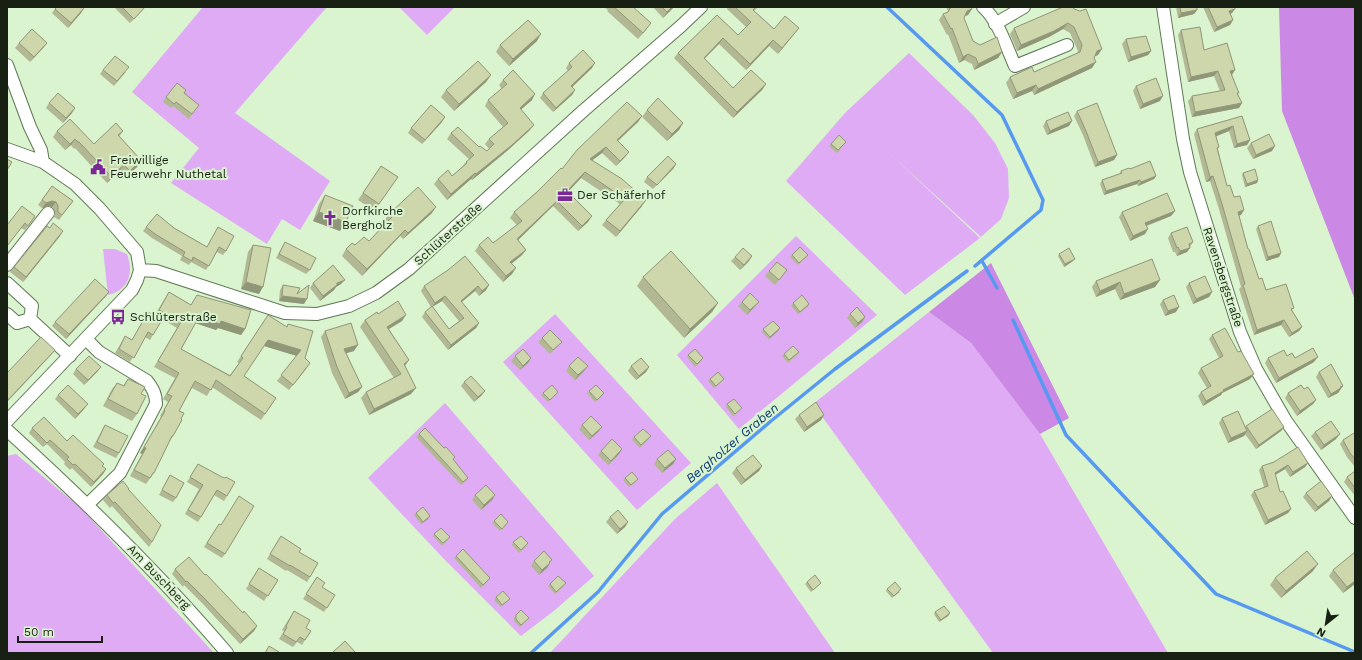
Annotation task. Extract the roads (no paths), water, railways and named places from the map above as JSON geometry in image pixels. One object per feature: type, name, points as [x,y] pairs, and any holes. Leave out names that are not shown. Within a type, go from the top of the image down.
[{"type":"street","name":"Schlüterstraße","points":[[140,270],[156,271],[285,313],[317,314],[348,306],[376,293],[409,269],[583,111],[682,26],[701,7]]},
{"type":"street","points":[[984,7],[996,24],[1015,66],[1067,45]]},
{"type":"street","points":[[996,24],[1024,7]]},
{"type":"street","name":"Ravensbergstraße","points":[[1163,7],[1183,138],[1190,172],[1240,332],[1256,369],[1286,421],[1355,518]]},
{"type":"street","points":[[7,65],[30,127],[41,150],[43,162]]},
{"type":"street","points":[[7,150],[43,162],[75,184],[100,208],[136,252],[140,270],[132,290],[7,421]]},
{"type":"street","points":[[7,265],[48,213]]},
{"type":"street","points":[[7,283],[32,306],[30,319]]},
{"type":"street","points":[[7,314],[17,323],[30,319]]},
{"type":"street","points":[[30,319],[70,356]]},
{"type":"street","points":[[86,339],[99,352],[147,381],[156,395],[156,404],[120,474],[87,505]]},
{"type":"street","name":"Am Buschberg","points":[[7,430],[87,505],[189,608],[227,653]]},
{"type":"waterway","points":[[887,7],[1002,115],[1043,200],[1041,210],[975,266]]},
{"type":"waterway","points":[[982,261],[997,288]]},
{"type":"waterway","name":"Bergholzer Graben","points":[[531,653],[598,592],[662,514],[771,421],[835,369],[967,271]]},
{"type":"waterway","points":[[1013,320],[1066,435],[1216,594],[1355,652]]},
{"type":"place","name":"Freiwillige Feuerwehr Nuthetal","points":[[98,167]]},
{"type":"place","name":"Der Schäferhof","points":[[565,195]]},
{"type":"place","name":"Dorfkirche Bergholz","points":[[330,218]]},
{"type":"place","name":"Schlüterstraße","points":[[118,317]]}]
